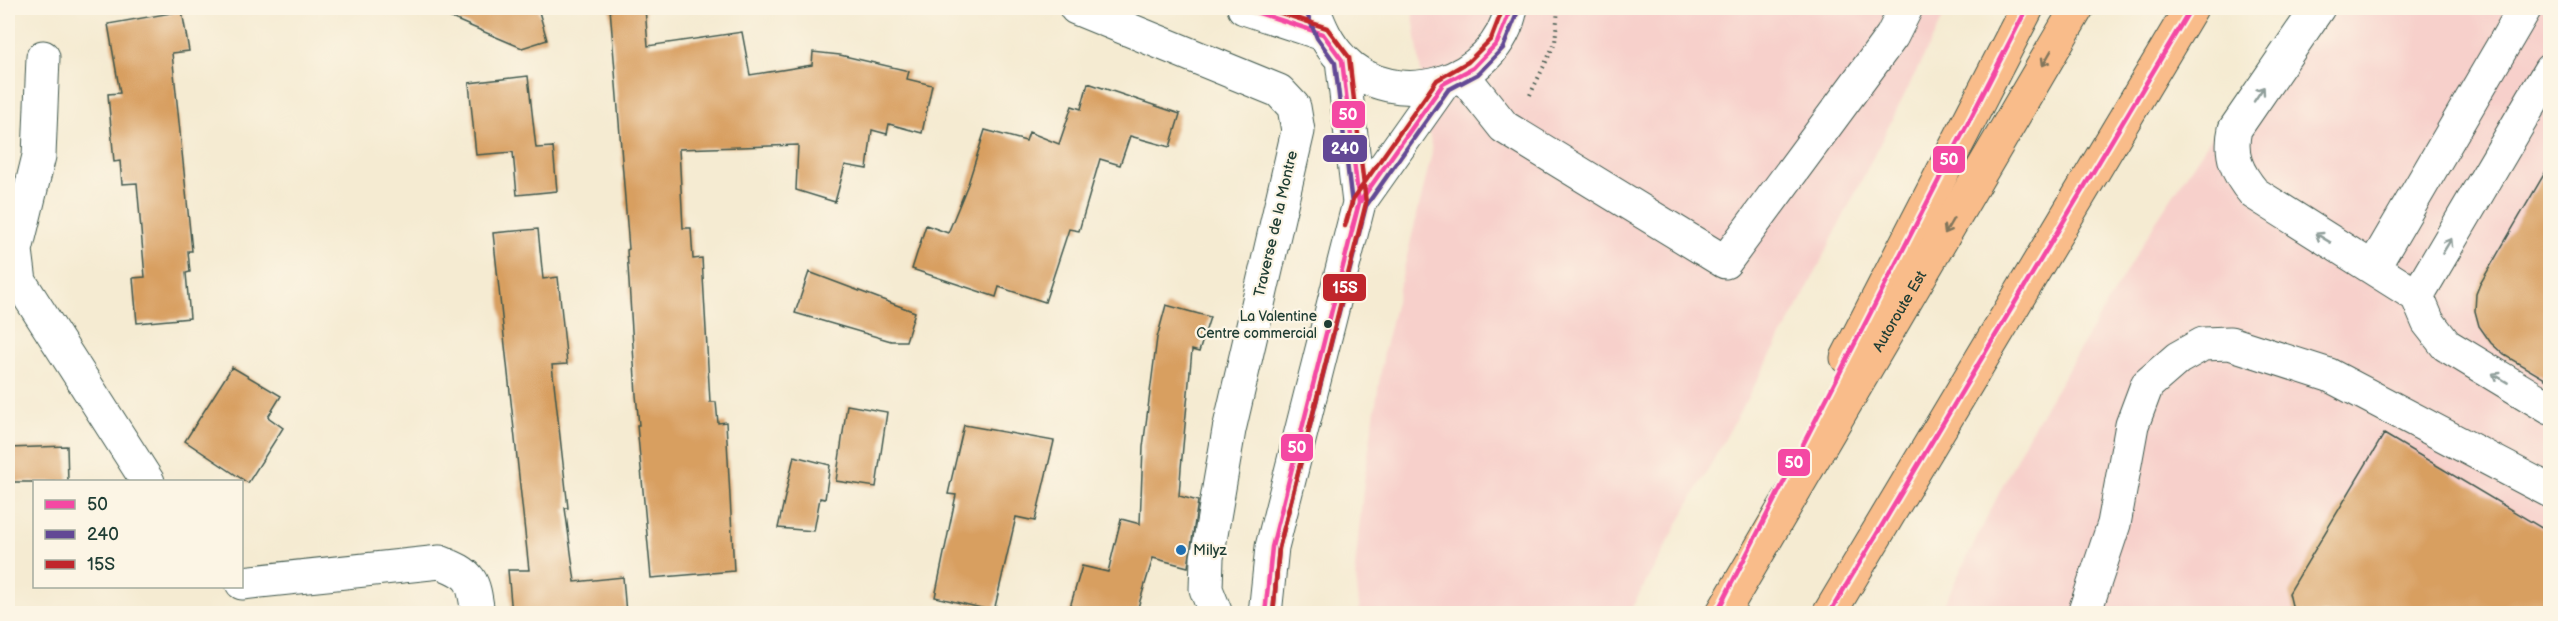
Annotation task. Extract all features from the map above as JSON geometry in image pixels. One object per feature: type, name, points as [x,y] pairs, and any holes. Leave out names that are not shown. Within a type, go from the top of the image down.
[{"type":"highway","points":[[1716,614],[2027,8]]},
{"type":"highway","name":"Autoroute Est","points":[[1722,614],[2077,8]]},
{"type":"highway","points":[[1829,614],[2191,8]]},
{"type":"street","name":"Traverse de la Montre","points":[[1076,8],[1280,91],[1294,107],[1298,130],[1229,430],[1207,558],[1206,589],[1216,614]]},
{"type":"street","points":[[1244,8],[1318,21],[1342,60],[1372,80],[1407,88],[1452,79],[1473,68],[1497,43],[1511,8]]},
{"type":"street","points":[[1452,79],[1504,127],[1725,262],[1892,36],[1906,8]]},
{"type":"street","points":[[2318,8],[2235,129],[2231,146],[2234,162],[2243,180],[2254,193],[2417,296],[2428,322],[2446,345],[2550,408]]},
{"type":"street","points":[[2373,268],[2525,8]]},
{"type":"street","points":[[43,57],[39,156],[16,249],[20,282],[147,480]]},
{"type":"street","points":[[1265,614],[1272,547],[1359,203],[1342,60]]},
{"type":"street","points":[[2417,296],[2550,70]]},
{"type":"street","points":[[1359,203],[1452,79]]},
{"type":"street","points":[[2084,614],[2114,524],[2132,425],[2147,385],[2178,358],[2203,344],[2230,343],[2329,375],[2550,491]]},
{"type":"street","points":[[243,583],[440,562],[463,572],[474,589],[478,614]]},
{"type":"shaded area","points":[[1412,8],[1948,8],[1802,299],[1629,613],[1360,614],[1355,569],[1364,481],[1384,351],[1432,153]]},
{"type":"shaded area","points":[[2297,8],[2550,8],[2550,613],[1939,614],[2025,441],[2158,218]]},
{"type":"building","points":[[428,8],[538,8],[547,40],[522,48]]},
{"type":"building","points":[[610,8],[645,8],[648,46],[742,32],[750,75],[812,65],[813,52],[840,55],[909,71],[907,79],[932,85],[922,133],[889,124],[887,134],[872,130],[867,169],[845,165],[835,202],[796,190],[798,145],[679,149],[683,228],[691,228],[693,259],[702,258],[710,402],[716,402],[718,423],[726,422],[734,571],[651,578],[637,425],[639,425],[627,250],[629,249]]},
{"type":"building","points":[[182,11],[189,51],[172,53],[192,251],[188,251],[190,272],[186,273],[190,318],[137,323],[133,278],[145,277],[137,183],[122,184],[120,161],[114,162],[108,94],[120,93],[108,24]]},
{"type":"building","points":[[528,76],[536,148],[553,147],[557,191],[517,195],[513,152],[476,155],[469,83]]},
{"type":"building","points":[[1088,83],[1180,114],[1170,147],[1130,136],[1120,165],[1100,159],[1079,231],[1069,229],[1045,302],[999,287],[996,297],[912,269],[926,225],[948,233],[968,184],[985,130],[1026,141],[1029,132],[1059,144],[1072,106],[1081,109]]},
{"type":"building","points":[[2550,164],[2550,382],[2504,355],[2491,343],[2479,326],[2475,311],[2476,294],[2480,284]]},
{"type":"building","points":[[538,229],[543,279],[558,277],[567,364],[552,365],[568,508],[565,508],[575,582],[623,577],[626,614],[512,614],[508,570],[529,570],[493,233]]},
{"type":"building","points":[[809,272],[915,312],[906,341],[891,341],[795,313]]},
{"type":"building","points":[[1166,305],[1210,317],[1199,352],[1192,350],[1181,468],[1179,496],[1198,501],[1188,567],[1153,558],[1136,614],[1068,614],[1082,566],[1108,572],[1121,519],[1140,524],[1143,447],[1157,338]]},
{"type":"building","points":[[232,367],[281,396],[268,417],[283,428],[248,483],[185,441]]},
{"type":"building","points":[[847,405],[887,412],[876,487],[836,481]]},
{"type":"building","points":[[964,425],[1054,441],[1035,521],[1016,517],[994,611],[935,597],[956,495],[948,494]]},
{"type":"building","points":[[2384,434],[2550,533],[2550,614],[2294,614],[2289,593]]},
{"type":"building","points":[[67,446],[68,480],[8,482],[8,448]]},
{"type":"building","points":[[794,456],[830,465],[825,499],[820,498],[814,531],[778,528]]},
{"type":"transit line","name":"50","points":[[1244,8],[1323,34],[1342,60],[1359,203],[1272,547],[1265,614]]},
{"type":"transit line","name":"15S","points":[[1266,8],[1327,28],[1349,57],[1366,203],[1279,548],[1273,614]]},
{"type":"transit line","name":"15S","points":[[1345,226],[1353,199],[1437,80],[1468,62],[1491,39],[1503,8]]},
{"type":"transit line","name":"50","points":[[1352,228],[1359,203],[1443,84],[1473,68],[1497,43],[1511,8]]},
{"type":"transit line","name":"50","points":[[1716,614],[2027,8]]},
{"type":"transit line","name":"50","points":[[1829,614],[2191,8]]},
{"type":"transit line","name":"240","points":[[1306,11],[1317,38],[1335,63],[1352,204]]},
{"type":"transit line","name":"240","points":[[1273,614],[1279,548],[1366,206],[1448,90],[1478,74],[1503,48],[1518,11]]},
{"type":"place","name":"La Valentine Centre commercial","points":[[1328,324]]},
{"type":"place","name":"Milyz","points":[[1181,550]]}]
